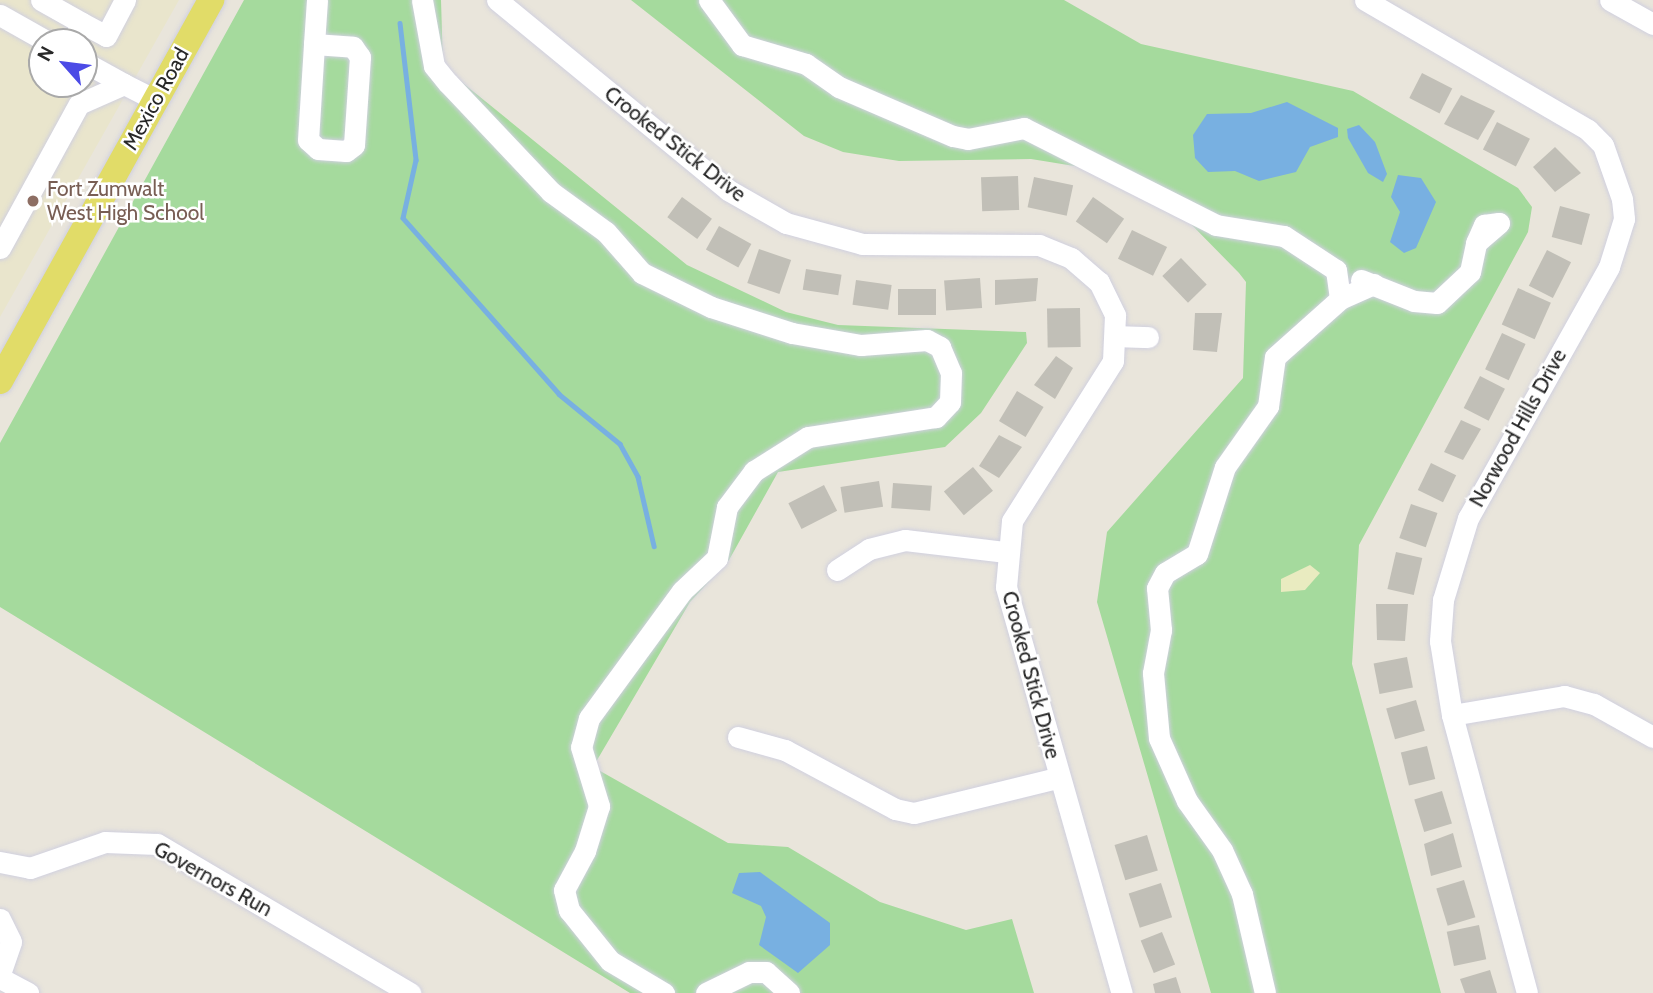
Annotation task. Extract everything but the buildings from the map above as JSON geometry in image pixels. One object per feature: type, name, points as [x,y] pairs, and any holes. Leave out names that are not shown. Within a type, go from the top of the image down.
[{"type":"main road","name":"Mexico Road","points":[[0,381],[211,0]]},
{"type":"street","points":[[41,0],[72,28]]},
{"type":"street","points":[[98,35],[106,36],[125,0]]},
{"type":"street","points":[[314,44],[353,47],[360,57],[354,145],[346,151],[318,149],[308,141],[314,44],[317,0]]},
{"type":"street","points":[[422,0],[434,66],[551,192],[606,233],[642,273],[711,307],[792,333],[861,345],[927,340],[940,347],[951,373],[950,402],[936,417],[808,437],[754,471],[727,507],[716,558],[682,591],[589,718],[581,747],[599,806],[585,851],[564,890],[569,909],[610,961],[664,993]]},
{"type":"street","name":"Crooked Stick Drive","points":[[497,0],[710,176],[758,208],[862,244],[1039,245],[1072,258],[1099,282],[1115,315],[1116,336],[1103,383],[1012,521],[1006,552],[1006,587],[1057,778],[1122,993]]},
{"type":"street","points":[[709,0],[733,37],[758,53],[806,64],[839,87],[953,136],[1030,130],[1216,225],[1274,232],[1336,270],[1374,285],[1437,303],[1470,272],[1476,243]]},
{"type":"street","name":"Norwood Hills Drive","points":[[1364,0],[1588,130],[1604,145],[1622,199],[1624,219],[1609,267],[1468,518],[1449,569],[1440,641],[1452,715],[1527,993]]},
{"type":"street","points":[[1610,0],[1653,24]]},
{"type":"street","points":[[0,15],[28,31]]},
{"type":"street","points":[[98,70],[155,100]]},
{"type":"street","points":[[0,248],[79,104],[124,84]]},
{"type":"street","points":[[1336,270],[1340,299]]},
{"type":"street","points":[[1265,993],[1242,894],[1222,850],[1187,801],[1159,738],[1153,673],[1161,630],[1157,589],[1165,573],[1197,554],[1225,467],[1268,407],[1275,357],[1340,299],[1374,285]]},
{"type":"street","points":[[1116,336],[1148,337]]},
{"type":"street","points":[[837,570],[869,549],[905,540],[1006,552]]},
{"type":"street","points":[[1452,715],[1564,696],[1594,704],[1653,737]]},
{"type":"street","points":[[738,737],[785,750],[895,810],[914,813],[1057,778]]},
{"type":"street","name":"Governors Run","points":[[0,862],[30,868],[105,842],[156,844],[410,993]]},
{"type":"street","points":[[0,919],[11,942],[0,976],[28,993]]},
{"type":"street","points":[[706,993],[749,972],[766,972],[789,993]]},
{"type":"shaded area","name":"Fort Zumwalt West High School","points":[[0,0],[179,0],[0,317]]},
{"type":"green space","points":[[244,0],[441,0],[443,67],[687,265],[786,312],[838,325],[1026,332],[1027,343],[981,413],[945,447],[778,472],[729,560],[690,602],[593,767],[728,843],[788,847],[880,902],[966,930],[1012,919],[1034,993],[630,993],[0,607],[0,443]]},
{"type":"green space","points":[[631,0],[1064,0],[1141,44],[1353,91],[1518,188],[1532,207],[1528,232],[1359,545],[1352,664],[1441,993],[1211,993],[1097,602],[1107,532],[1243,378],[1246,282],[1239,273],[1187,220],[1093,169],[1031,159],[899,161],[843,152],[804,136]]},
{"type":"sand","points":[[1310,565],[1320,573],[1305,590],[1281,592],[1281,579]]},
{"type":"water","points":[[1287,102],[1338,128],[1338,137],[1310,147],[1296,172],[1259,181],[1235,171],[1208,172],[1195,158],[1193,135],[1207,114],[1251,113]]},
{"type":"water","points":[[1359,125],[1375,142],[1387,174],[1383,182],[1368,173],[1348,138],[1347,129]]},
{"type":"water","points":[[1398,175],[1421,178],[1436,202],[1416,248],[1404,253],[1390,242],[1400,212],[1391,197]]},
{"type":"water","points":[[760,872],[830,923],[830,945],[798,973],[759,945],[766,917],[761,906],[732,893],[739,873]]},
{"type":"waterway","points":[[400,23],[416,160],[403,218],[559,394],[620,444],[638,477],[654,546]]},
{"type":"place","name":"Fort Zumwalt West High School","points":[[33,201]]}]
